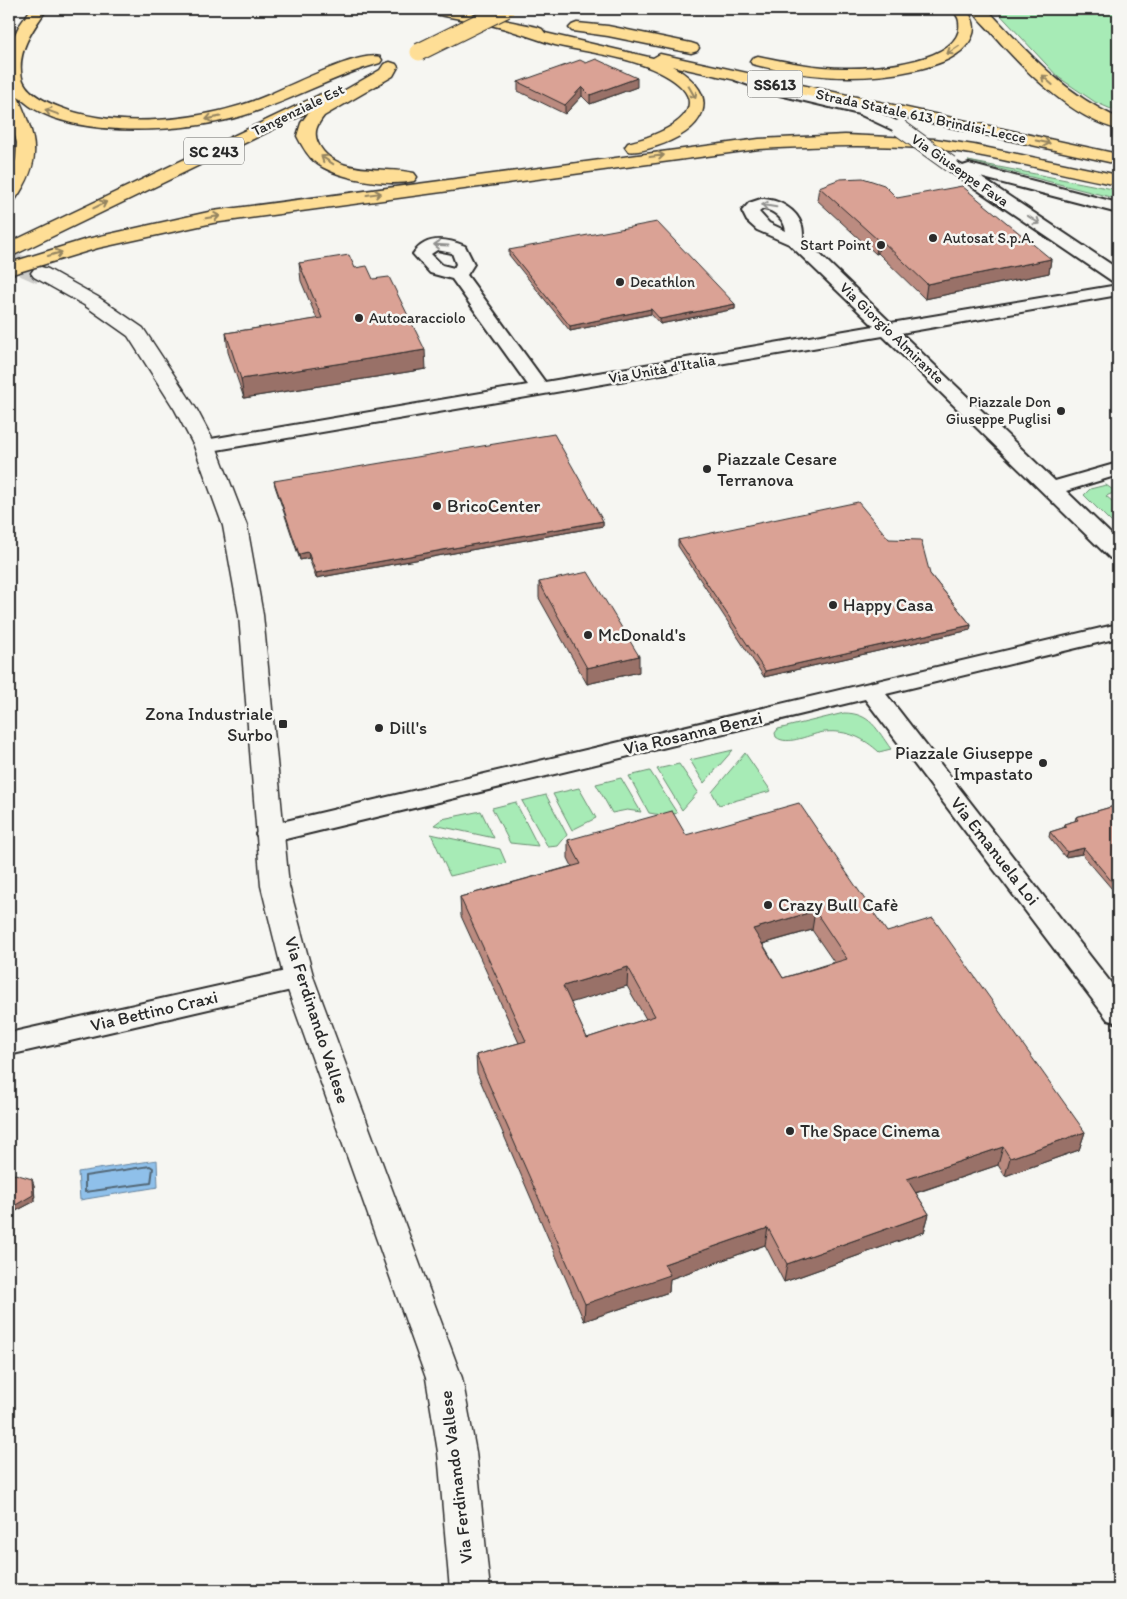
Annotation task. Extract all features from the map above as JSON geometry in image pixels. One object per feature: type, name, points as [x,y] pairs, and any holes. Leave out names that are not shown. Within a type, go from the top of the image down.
[{"type":"highway","points":[[9,39],[27,9]]},
{"type":"highway","points":[[39,9],[28,22],[13,62],[13,74],[17,88],[40,108],[62,116],[86,120],[145,124],[207,119],[238,113],[348,66],[374,60]]},
{"type":"highway","name":"Strada Statale 613 Brindisi-Lecce","points":[[431,9],[1118,159]]},
{"type":"highway","name":"Tangenziale Est","points":[[413,48],[480,9]]},
{"type":"highway","name":"Strada Statale 613 Brindisi-Lecce","points":[[487,9],[1118,146]]},
{"type":"highway","name":"Tangenziale Est","points":[[9,250],[390,59],[506,9]]},
{"type":"highway","points":[[742,58],[793,68],[846,73],[874,72],[904,67],[946,54],[961,44],[966,32],[967,21],[959,9]]},
{"type":"highway","points":[[979,9],[1030,66],[1080,104],[1118,124]]},
{"type":"highway","points":[[390,59],[387,72],[318,112],[309,122],[306,136],[313,149],[327,162],[356,172],[378,176],[437,176],[607,152],[655,142],[675,133],[690,121],[697,109],[696,97],[689,86],[677,75],[656,65],[538,36],[519,28]]},
{"type":"highway","points":[[576,28],[608,31],[703,50]]},
{"type":"highway","name":"Tangenziale Est","points":[[9,234],[374,60],[390,59]]},
{"type":"highway","points":[[9,95],[25,135],[26,153],[21,172],[9,196]]},
{"type":"highway","points":[[9,269],[94,243],[213,217],[617,161],[759,144],[845,140],[935,144],[974,150],[1118,180]]},
{"type":"street","name":"Via Giuseppe Fava","points":[[730,74],[776,90],[864,111],[900,128],[950,164],[1118,277]]},
{"type":"street","points":[[950,164],[1118,208]]},
{"type":"street","name":"Via Giorgio Almirante","points":[[795,240],[1054,488],[1118,553]]},
{"type":"street","name":"Via Ferdinando Vallese","points":[[41,273],[91,301],[136,332],[186,410],[205,446],[235,526],[252,615],[262,728],[268,834],[276,886],[299,979],[444,1378],[457,1452],[470,1590]]},
{"type":"street","points":[[458,276],[541,390]]},
{"type":"street","name":"Via Unità d'Italia","points":[[205,446],[1118,290]]},
{"type":"street","points":[[1054,488],[1118,469]]},
{"type":"street","name":"Via Rosanna Benzi","points":[[268,834],[1118,631]]},
{"type":"street","name":"Via Emanuela Loi","points":[[871,691],[1118,1012]]},
{"type":"street","name":"Via Bettino Craxi","points":[[9,1044],[299,979]]},
{"type":"green space","points":[[995,9],[1118,9],[1118,112],[1095,102],[1058,77]]},
{"type":"green space","points":[[968,161],[1118,190],[1118,199]]},
{"type":"green space","points":[[1106,485],[1116,492],[1106,496],[1118,506],[1118,529],[1084,495],[1090,489]]},
{"type":"green space","points":[[844,713],[867,719],[877,729],[891,749],[879,752],[861,739],[841,732],[819,733],[787,741],[776,737],[775,733],[778,729]]},
{"type":"green space","points":[[733,750],[704,783],[690,760]]},
{"type":"green space","points":[[745,753],[771,791],[719,805],[712,792]]},
{"type":"green space","points":[[679,764],[698,792],[682,810],[657,769]]},
{"type":"green space","points":[[650,771],[677,813],[668,816],[649,813],[629,776]]},
{"type":"green space","points":[[621,778],[641,812],[627,810],[612,813],[596,784]]},
{"type":"green space","points":[[579,788],[596,818],[572,830],[553,794]]},
{"type":"green space","points":[[546,795],[567,835],[558,846],[548,847],[522,801]]},
{"type":"green space","points":[[516,802],[538,846],[510,843],[492,808]]},
{"type":"green space","points":[[481,811],[494,838],[434,825],[442,819]]},
{"type":"green space","points":[[431,834],[500,849],[506,863],[450,876]]},
{"type":"water","points":[[157,1160],[158,1187],[80,1200],[78,1172]]},
{"type":"building","points":[[596,59],[637,78],[590,95],[582,87],[565,105],[518,82],[580,60],[586,63]]},
{"type":"building","name":"Autosat S.p.A.","points":[[863,178],[884,185],[897,198],[962,186],[1051,259],[927,284],[880,239],[878,240],[819,187],[840,179]]},
{"type":"building","name":"Decathlon","points":[[657,222],[735,304],[660,319],[651,309],[570,326],[509,250]]},
{"type":"building","name":"Autocaracciolo","points":[[349,255],[355,268],[367,266],[373,279],[389,277],[425,350],[241,379],[226,333],[322,318],[299,263]]},
{"type":"building","name":"BricoCenter","points":[[554,434],[603,521],[316,573],[308,552],[299,554],[274,481]]},
{"type":"building","name":"Happy Casa","points":[[858,502],[889,539],[921,540],[930,574],[971,625],[765,671],[678,540]]},
{"type":"building","name":"McDonald's","points":[[588,572],[639,656],[587,668],[539,582]]},
{"type":"building","name":"The Space Cinema","points":[[799,803],[887,932],[933,918],[1085,1132],[1010,1158],[1003,1147],[907,1179],[929,1214],[787,1264],[768,1228],[664,1264],[670,1275],[585,1304],[476,1055],[526,1041],[460,897],[581,864],[568,840],[672,811],[686,835]],"holes":[[[815,911],[847,959],[783,978],[753,929]],[[628,967],[655,1016],[587,1038],[563,986]]]},
{"type":"building","points":[[1118,805],[1118,889],[1084,848],[1067,852],[1050,832],[1066,827],[1064,824],[1078,820],[1076,817]]},
{"type":"building","points":[[15,1174],[32,1179],[33,1195],[14,1206],[9,1204],[9,1178]]},
{"type":"tunnel","points":[[9,259],[26,266]]},
{"type":"tunnel","points":[[23,265],[41,273]]},
{"type":"place","name":"Autosat S.p.A.","points":[[933,238]]},
{"type":"place","name":"Start Point","points":[[881,245]]},
{"type":"place","name":"Decathlon","points":[[620,282]]},
{"type":"place","name":"Autocaracciolo","points":[[359,318]]},
{"type":"place","name":"Piazzale Don Giuseppe Puglisi","points":[[1061,411]]},
{"type":"place","name":"Piazzale Cesare Terranova","points":[[707,469]]},
{"type":"place","name":"BricoCenter","points":[[437,506]]},
{"type":"place","name":"Happy Casa","points":[[833,605]]},
{"type":"place","name":"McDonald's","points":[[588,635]]},
{"type":"place","name":"Zona Industriale Surbo","points":[[283,724]]},
{"type":"place","name":"Dill's","points":[[379,728]]},
{"type":"place","name":"Piazzale Giuseppe Impastato","points":[[1043,763]]},
{"type":"place","name":"Crazy Bull Cafè","points":[[768,905]]},
{"type":"place","name":"The Space Cinema","points":[[790,1131]]}]
